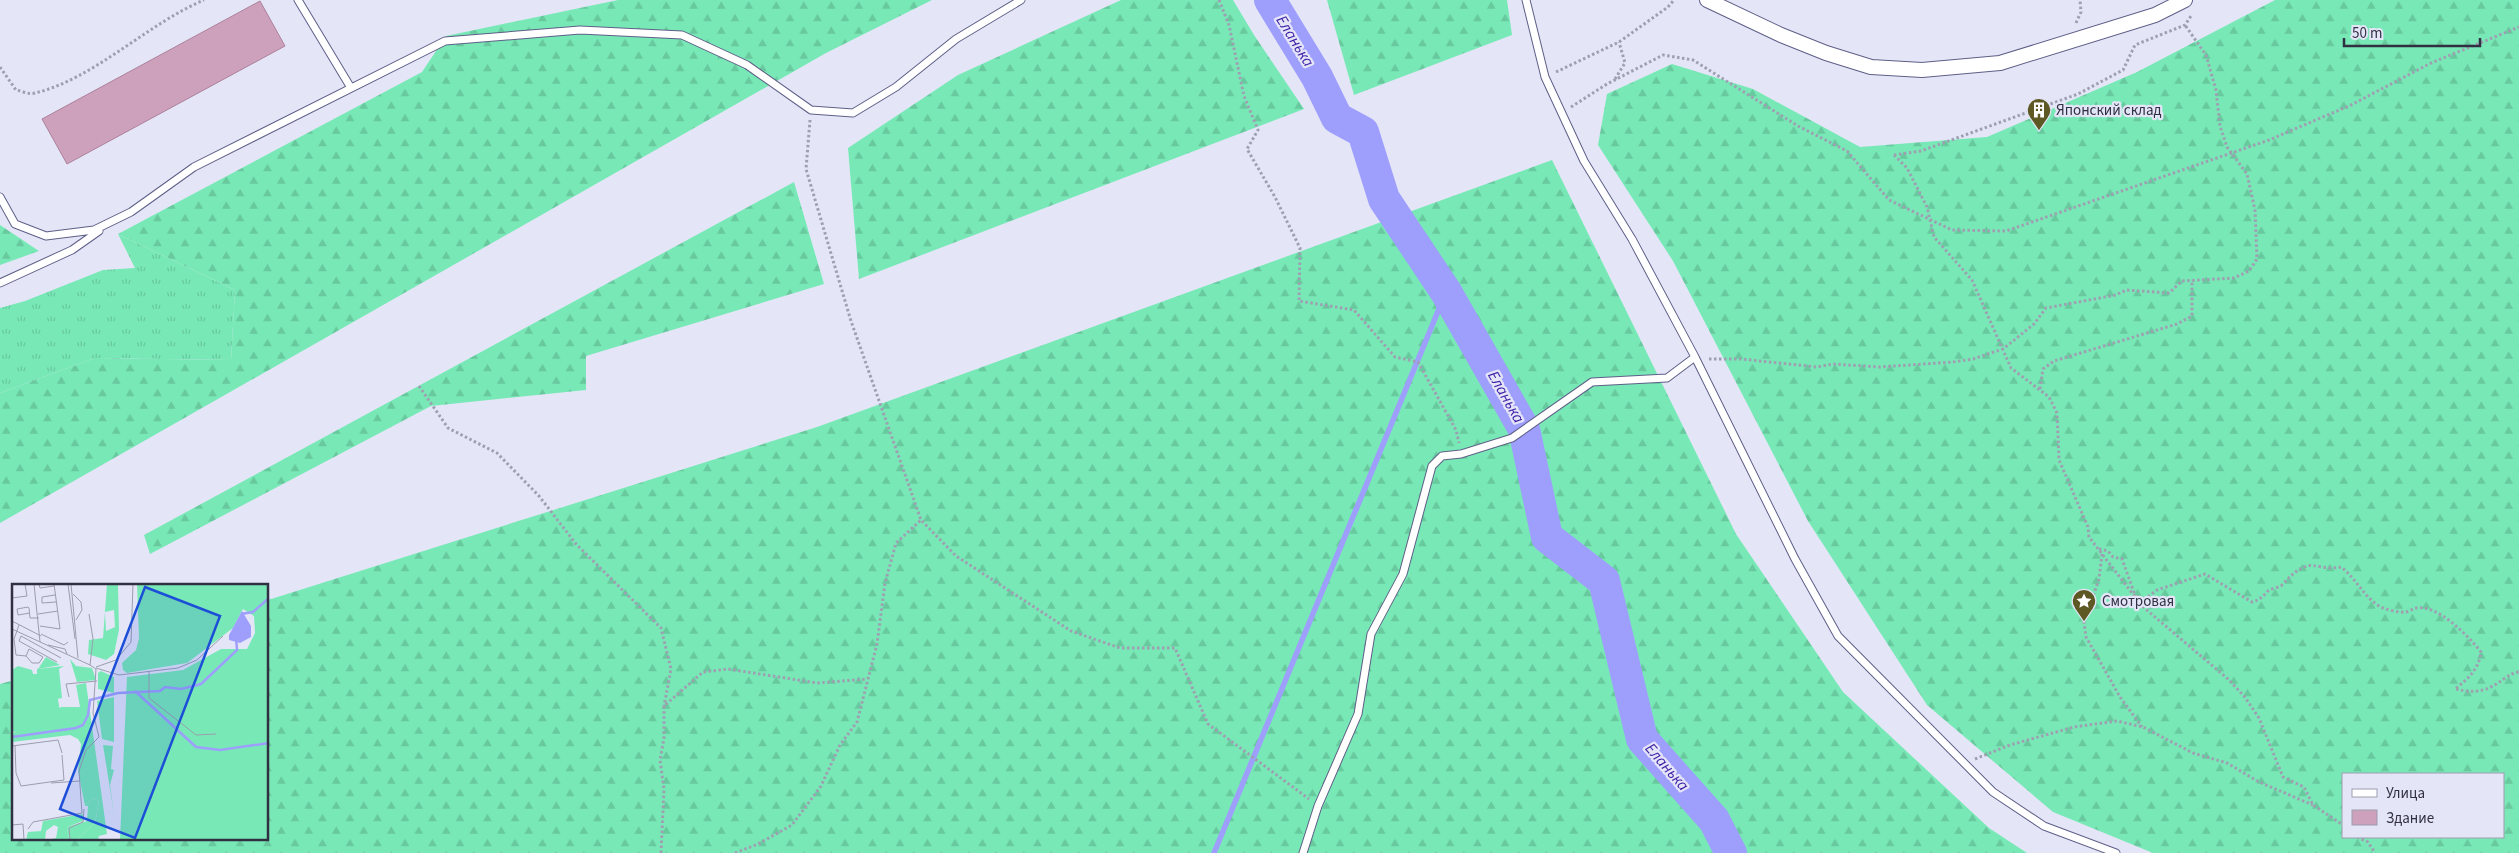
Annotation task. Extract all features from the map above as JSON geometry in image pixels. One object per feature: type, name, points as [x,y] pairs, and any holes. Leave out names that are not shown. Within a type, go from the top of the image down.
[{"type":"street","points":[[1707,0],[1826,53],[1871,67],[1922,70],[2000,63],[2190,4]]},
{"type":"lane","points":[[298,0],[351,88]]},
{"type":"lane","points":[[0,283],[72,250],[108,224],[131,212],[194,167],[446,41],[580,30],[682,35],[747,65],[811,110],[853,113],[896,87],[956,39],[1021,0]]},
{"type":"lane","points":[[1526,0],[1545,77],[1584,161],[1632,239],[1695,357],[1795,559],[1838,636],[1993,792],[2044,826],[2116,853]]},
{"type":"lane","points":[[0,197],[15,224],[46,236],[94,230],[131,212]]},
{"type":"lane","points":[[1303,853],[1318,806],[1358,714],[1371,634],[1403,574],[1432,466],[1442,456],[1461,454],[1512,438],[1592,382],[1667,378],[1695,357]]},
{"type":"path","points":[[0,67],[16,90],[33,94],[94,65],[181,10],[204,0]]},
{"type":"path","points":[[1219,0],[1229,25],[1244,96],[1258,130],[1247,149],[1275,197],[1300,248],[1299,301],[1354,310],[1394,357],[1418,362],[1456,430],[1461,454]]},
{"type":"path","points":[[1545,77],[1619,42],[1668,7],[1674,0]]},
{"type":"path","points":[[1695,357],[1715,360],[1750,359],[1816,368],[1833,364],[1894,366],[1974,359],[2003,349],[2034,324],[2046,308],[2116,295],[2126,290],[2169,293],[2182,281],[2234,278],[2249,271],[2256,259],[2253,201],[2247,174],[2231,152],[2220,126],[2216,90],[2206,55],[2185,25],[2190,4]]},
{"type":"path","points":[[2185,25],[2135,45],[2123,70],[2078,94],[1921,152],[1894,155],[1907,168],[1927,207],[1934,237],[1972,280],[2011,368],[2049,396],[2057,413],[2060,460],[2088,527],[2089,537],[2142,606],[2228,678],[2244,696],[2259,718],[2283,777],[2304,787],[2313,805]]},
{"type":"path","points":[[1562,113],[1615,80],[1663,55],[1692,60],[1798,126],[1847,151],[1889,200],[1952,230],[2006,231],[2269,140],[2317,119],[2432,63],[2519,27]]},
{"type":"path","points":[[1615,80],[1625,63],[1619,42]]},
{"type":"path","points":[[811,110],[806,169],[851,320],[921,520],[956,556],[1071,632],[1120,648],[1175,648],[1208,724],[1318,806]]},
{"type":"path","points":[[2040,389],[2043,369],[2054,361],[2118,340],[2137,337],[2177,324],[2192,316],[2192,280]]},
{"type":"path","points":[[419,386],[448,428],[497,453],[539,496],[576,544],[660,628],[671,669],[664,706],[664,738],[660,760],[664,789],[661,853]]},
{"type":"path","points":[[734,853],[758,844],[792,826],[821,786],[840,745],[858,722],[877,644],[885,583],[896,543],[921,520]]},
{"type":"path","points":[[2099,549],[2108,550],[2112,557],[2122,558],[2136,598]]},
{"type":"path","points":[[2102,554],[2098,579],[2084,622],[2086,637],[2120,697],[2143,727]]},
{"type":"path","points":[[2136,598],[2146,598],[2157,590],[2205,574],[2252,602],[2261,599],[2269,590],[2281,586],[2290,574],[2310,565],[2323,569],[2341,567],[2353,575],[2365,592],[2380,607],[2404,613],[2416,608],[2430,609],[2464,632],[2481,652],[2480,660],[2474,671],[2455,689],[2471,692],[2483,691],[2512,673],[2519,672]]},
{"type":"path","points":[[664,706],[703,672],[728,669],[817,683],[867,679]]},
{"type":"path","points":[[1965,764],[2010,745],[2074,727],[2118,721],[2143,727],[2193,753],[2227,763],[2259,782],[2313,805],[2342,824]]},
{"type":"path","points":[[2359,838],[2368,842],[2375,853]]},
{"type":"green space","points":[[618,0],[932,0],[826,53],[0,523],[0,393],[95,358],[231,360],[235,290],[118,234],[422,72],[446,36]]},
{"type":"green space","points":[[1121,0],[1233,0],[1254,35],[1304,109],[859,279],[848,148],[958,75]]},
{"type":"green space","points":[[1327,0],[1507,0],[1512,35],[1354,95]]},
{"type":"green space","points":[[2275,0],[2519,0],[2519,853],[2153,853],[2053,812],[1927,705],[1808,521],[1673,261],[1598,145],[1607,94],[1672,64],[1753,89],[1860,147],[1987,137],[2137,72]]},
{"type":"green space","points":[[1552,160],[1736,534],[1843,692],[1989,828],[2027,853],[0,853],[0,684],[12,681],[12,840],[269,840],[269,600],[817,427]]},
{"type":"green space","points":[[794,182],[824,284],[586,356],[586,390],[431,406],[150,554],[144,535]]},
{"type":"green space","points":[[0,225],[39,251],[0,265]]},
{"type":"green space","points":[[118,234],[235,290],[231,360],[95,358],[0,393],[0,308],[25,301],[103,270],[135,268]]},
{"type":"building","points":[[260,1],[285,46],[67,164],[42,119]]},
{"type":"waterway","name":"Еланька","points":[[1270,0],[1317,77],[1337,118],[1363,132],[1384,199],[1446,292],[1524,429],[1547,537],[1604,581],[1642,739],[1714,820],[1731,853]]},
{"type":"waterway","points":[[1214,853],[1446,292]]},
{"type":"place","name":"Японский склад","points":[[2039,131]]},
{"type":"place","name":"Смотровая","points":[[2084,622]]}]
